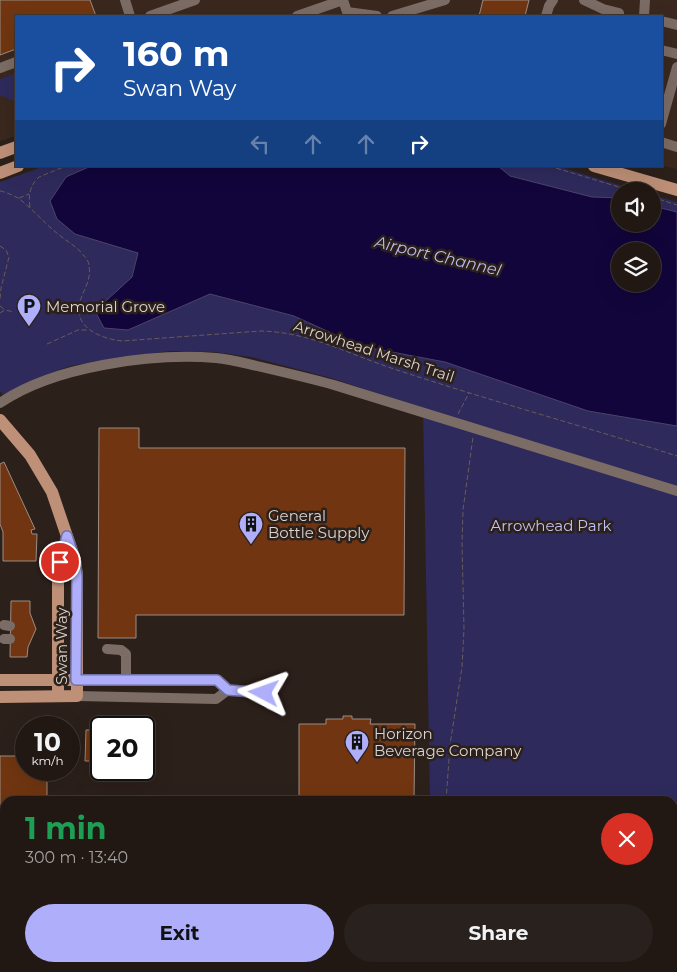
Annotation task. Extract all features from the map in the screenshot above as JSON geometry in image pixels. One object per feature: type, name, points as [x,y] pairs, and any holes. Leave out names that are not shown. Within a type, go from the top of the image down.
[{"type":"main road","points":[[0,153],[15,147]]},
{"type":"main road","points":[[0,173],[15,167]]},
{"type":"main road","points":[[597,167],[677,190]]},
{"type":"main road","name":"Swan Way","points":[[0,420],[30,455],[52,492],[75,560],[77,576],[77,696]]},
{"type":"main road","name":"Swan Way","points":[[58,696],[58,576],[67,536]]},
{"type":"main road","points":[[0,680],[76,680]]},
{"type":"main road","points":[[0,697],[77,696]]},
{"type":"street","points":[[126,0],[130,15]]},
{"type":"street","points":[[153,15],[194,0]]},
{"type":"street","points":[[300,15],[343,0],[347,12],[353,14]]},
{"type":"street","points":[[397,15],[445,0]]},
{"type":"street","points":[[546,15],[553,0]]},
{"type":"street","points":[[584,0],[603,9],[619,13]]},
{"type":"street","points":[[644,15],[645,0]]},
{"type":"street","points":[[663,22],[677,25]]},
{"type":"street","points":[[663,50],[677,54]]},
{"type":"street","points":[[0,68],[15,62]]},
{"type":"street","points":[[663,117],[677,67]]},
{"type":"street","points":[[663,143],[677,147]]},
{"type":"street","points":[[0,403],[21,390],[67,373],[123,362],[188,356],[225,359],[292,374],[677,491]]},
{"type":"street","points":[[107,649],[121,650],[126,654],[126,680]]},
{"type":"street","points":[[76,680],[217,680],[228,690],[264,693]]},
{"type":"street","points":[[264,693],[272,682],[275,682]]},
{"type":"street","points":[[77,696],[216,699],[228,690]]},
{"type":"street","points":[[264,693],[270,705],[276,705]]},
{"type":"path","points":[[31,209],[30,193],[34,183],[39,177],[64,167]]},
{"type":"path","points":[[552,167],[611,185]]},
{"type":"path","points":[[0,191],[18,198],[84,256],[89,264],[90,274],[88,285],[79,306],[80,314],[90,330]]},
{"type":"path","points":[[18,198],[30,193]]},
{"type":"path","points":[[661,200],[677,205]]},
{"type":"path","points":[[0,246],[6,250],[9,257],[0,298]]},
{"type":"path","points":[[0,306],[5,310],[14,312]]},
{"type":"path","points":[[0,313],[5,310]]},
{"type":"path","points":[[47,344],[78,330],[90,330]]},
{"type":"path","name":"Arrowhead Marsh Trail","points":[[90,330],[99,336],[122,341],[238,332],[282,331],[304,336],[395,369],[677,456]]},
{"type":"path","points":[[454,424],[469,392]]},
{"type":"path","points":[[446,796],[450,745],[462,667],[464,629],[463,510],[474,429]]},
{"type":"shaded area","points":[[0,0],[677,0],[677,169],[663,166],[663,15],[15,15],[15,136],[0,141]]},
{"type":"green space","points":[[15,73],[15,102],[0,95],[0,79]]},
{"type":"green space","name":"Arrowhead Park","points":[[42,167],[560,167],[611,182],[611,232],[661,232],[661,197],[677,202],[677,796],[430,796],[423,408],[331,378],[251,357],[215,352],[171,351],[120,357],[70,366],[32,380],[3,395],[0,391],[0,182]]},
{"type":"water","name":"Airport Channel","points":[[89,167],[499,167],[510,176],[592,197],[611,198],[611,232],[661,232],[661,208],[677,212],[677,426],[588,411],[445,362],[360,346],[294,316],[210,294],[128,330],[104,328],[95,311],[132,277],[138,253],[75,234],[57,219],[50,201],[66,177]]},
{"type":"building","points":[[0,0],[90,0],[96,15],[15,15],[15,49],[0,55]]},
{"type":"building","points":[[483,0],[529,0],[525,15],[479,15]]},
{"type":"building","name":"General Bottle Supply","points":[[99,428],[139,428],[139,448],[405,448],[404,615],[136,615],[136,638],[98,638]]},
{"type":"building","points":[[4,462],[35,529],[31,530],[32,534],[37,534],[36,561],[3,561],[3,532],[0,524],[0,464]]},
{"type":"building","points":[[11,601],[30,601],[30,613],[36,629],[28,647],[27,657],[10,657]]},
{"type":"building","name":"Horizon Beverage Company","points":[[343,716],[352,716],[352,719],[371,719],[370,724],[415,724],[414,796],[299,796],[299,724],[326,724],[326,719],[343,719]]},
{"type":"building","points":[[86,730],[90,730],[90,761],[85,761]]},
{"type":"building","points":[[0,756],[15,756],[15,781],[47,781],[47,796],[0,796]]},
{"type":"place","name":"Memorial Grove","points":[[29,327]]},
{"type":"place","name":"General Bottle Supply","points":[[251,545]]},
{"type":"place","name":"Horizon Beverage Company","points":[[357,763]]},
{"type":"route","points":[[60,562],[67,536],[75,560],[77,576],[76,680],[217,680],[228,690],[264,693]]}]
